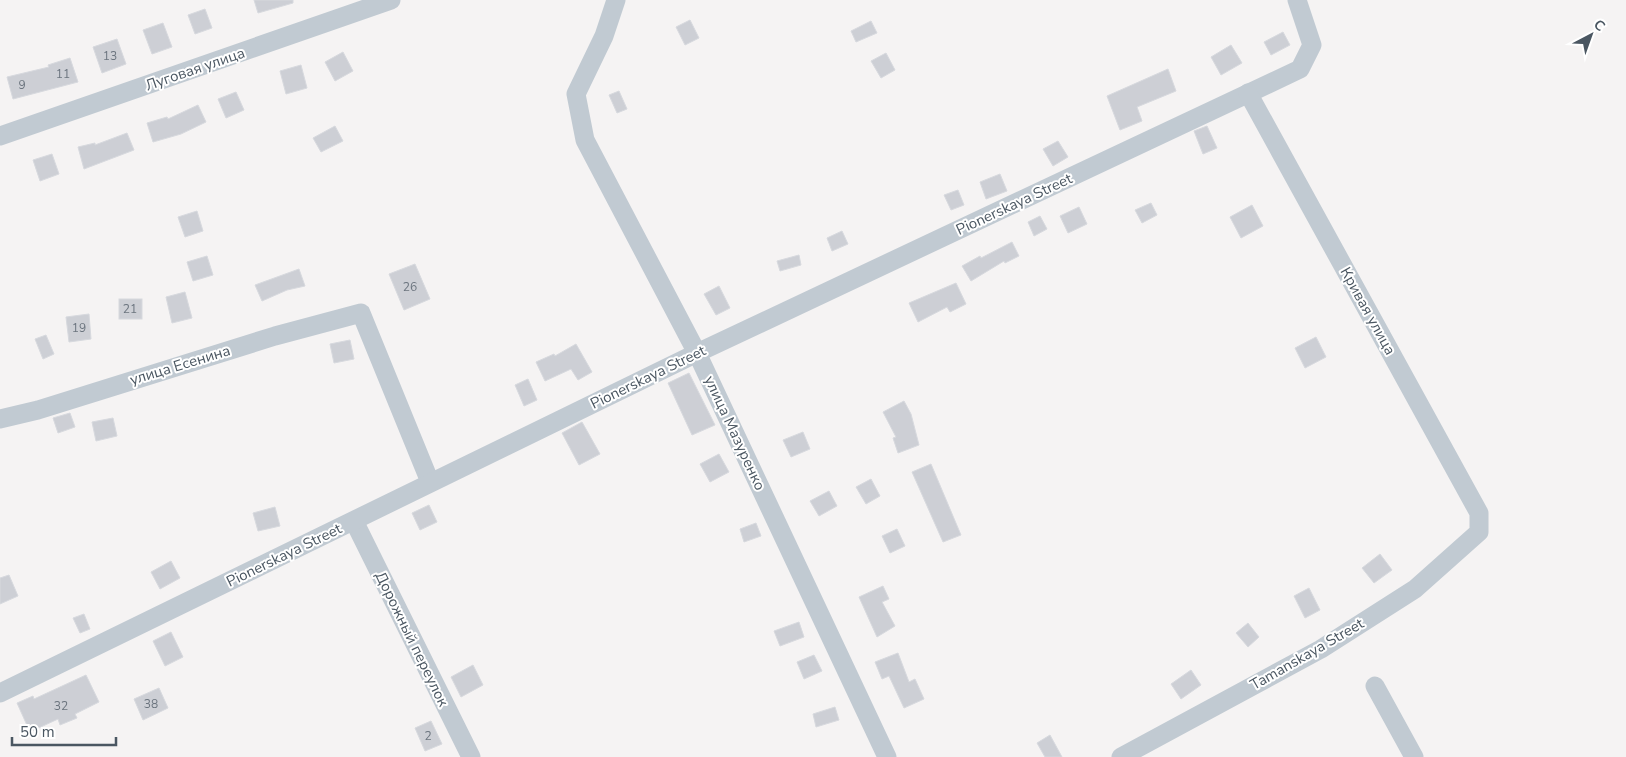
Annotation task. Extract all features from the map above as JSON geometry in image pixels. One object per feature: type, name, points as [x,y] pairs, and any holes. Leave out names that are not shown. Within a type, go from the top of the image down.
[{"type":"street","name":"Луговая улица","points":[[0,136],[391,0]]},
{"type":"street","name":"улица Мазуренко","points":[[616,0],[604,36],[576,94],[585,140],[698,353],[887,757]]},
{"type":"street","name":"Pionerskaya Street","points":[[0,693],[698,353],[1300,69],[1312,45],[1297,0]]},
{"type":"street","name":"Кривая улица","points":[[1248,93],[1479,513],[1479,532]]},
{"type":"street","name":"улица Есенина","points":[[0,418],[38,410],[275,336],[361,313],[430,482]]},
{"type":"street","name":"Дорожный переулок","points":[[354,522],[471,757]]},
{"type":"street","name":"Tamanskaya Street","points":[[1121,757],[1320,649],[1415,588],[1479,532]]},
{"type":"street","points":[[1375,686],[1414,757]]},
{"type":"building","points":[[254,0],[293,0],[293,3],[258,13]]},
{"type":"building","points":[[205,9],[212,28],[195,34],[188,15]]},
{"type":"building","points":[[690,20],[699,38],[685,45],[676,27]]},
{"type":"building","points":[[871,21],[877,33],[856,42],[851,31]]},
{"type":"building","points":[[163,23],[172,47],[152,54],[143,30]]},
{"type":"building","points":[[1283,32],[1290,45],[1271,55],[1264,42]]},
{"type":"building","points":[[117,39],[126,64],[102,73],[93,47]]},
{"type":"building","points":[[1231,45],[1242,63],[1221,75],[1211,57]]},
{"type":"building","points":[[343,52],[353,71],[335,81],[325,62]]},
{"type":"building","points":[[886,53],[895,70],[881,78],[871,61]]},
{"type":"building","points":[[70,58],[78,82],[13,99],[7,77],[49,67],[48,65]]},
{"type":"building","points":[[301,65],[307,88],[286,94],[280,71]]},
{"type":"building","points":[[1168,69],[1176,91],[1137,107],[1142,121],[1120,130],[1107,96]]},
{"type":"building","points":[[619,91],[627,109],[617,113],[609,95]]},
{"type":"building","points":[[236,92],[244,110],[226,118],[218,99]]},
{"type":"building","points":[[198,105],[206,122],[181,134],[153,142],[147,123],[167,117],[168,119]]},
{"type":"building","points":[[335,126],[343,141],[321,152],[313,138]]},
{"type":"building","points":[[1207,126],[1217,148],[1203,154],[1194,131]]},
{"type":"building","points":[[127,133],[134,150],[84,169],[78,147],[95,143],[95,145]]},
{"type":"building","points":[[1058,141],[1068,157],[1053,166],[1043,149]]},
{"type":"building","points":[[52,154],[59,174],[40,181],[33,160]]},
{"type":"building","points":[[1000,174],[1007,191],[986,199],[980,182]]},
{"type":"building","points":[[958,190],[964,205],[951,210],[944,195]]},
{"type":"building","points":[[1151,203],[1157,215],[1142,223],[1135,210]]},
{"type":"building","points":[[1252,205],[1263,226],[1241,238],[1230,217]]},
{"type":"building","points":[[1079,207],[1087,224],[1068,233],[1060,216]]},
{"type":"building","points":[[197,211],[203,231],[185,237],[178,217]]},
{"type":"building","points":[[1040,216],[1047,229],[1034,236],[1028,222]]},
{"type":"building","points":[[842,231],[848,244],[832,251],[827,238]]},
{"type":"building","points":[[1012,242],[1019,256],[1005,263],[1004,261],[971,281],[962,266]]},
{"type":"building","points":[[799,255],[801,265],[780,271],[777,261]]},
{"type":"building","points":[[207,256],[213,275],[193,281],[187,262]]},
{"type":"building","points":[[415,264],[430,299],[404,310],[389,274]]},
{"type":"building","points":[[299,269],[305,286],[287,290],[262,301],[255,285]]},
{"type":"building","points":[[956,283],[966,304],[950,312],[947,307],[918,322],[909,303]]},
{"type":"building","points":[[719,286],[730,308],[716,315],[704,294]]},
{"type":"building","points":[[185,292],[192,318],[172,323],[166,297]]},
{"type":"building","points":[[119,299],[142,299],[142,319],[119,319]]},
{"type":"building","points":[[89,314],[91,339],[69,342],[66,317]]},
{"type":"building","points":[[46,335],[54,354],[43,359],[35,339]]},
{"type":"building","points":[[1316,337],[1326,357],[1305,368],[1295,348]]},
{"type":"building","points":[[350,340],[354,359],[334,363],[330,344]]},
{"type":"building","points":[[576,344],[592,372],[578,380],[571,369],[545,381],[536,362],[554,354],[555,356]]},
{"type":"building","points":[[689,373],[715,425],[692,435],[668,383]]},
{"type":"building","points":[[528,379],[537,400],[524,406],[515,385]]},
{"type":"building","points":[[904,401],[911,414],[919,445],[898,453],[893,438],[896,437],[883,412]]},
{"type":"building","points":[[70,413],[75,427],[58,433],[53,418]]},
{"type":"building","points":[[113,418],[117,436],[96,441],[92,422]]},
{"type":"building","points":[[582,422],[600,454],[579,465],[562,433]]},
{"type":"building","points":[[803,432],[810,449],[791,457],[783,440]]},
{"type":"building","points":[[719,454],[729,472],[710,482],[700,464]]},
{"type":"building","points":[[931,464],[961,535],[943,542],[912,472]]},
{"type":"building","points":[[871,479],[880,496],[866,504],[856,487]]},
{"type":"building","points":[[829,491],[837,506],[819,516],[810,501]]},
{"type":"building","points":[[429,505],[437,522],[420,530],[412,513]]},
{"type":"building","points":[[275,507],[280,526],[258,531],[253,513]]},
{"type":"building","points":[[756,523],[761,536],[744,542],[740,529]]},
{"type":"building","points":[[897,529],[905,546],[890,553],[882,536]]},
{"type":"building","points":[[1380,554],[1392,570],[1374,583],[1362,568]]},
{"type":"building","points":[[171,561],[180,578],[160,589],[151,572]]},
{"type":"building","points":[[9,575],[18,596],[0,604],[0,578]]},
{"type":"building","points":[[883,586],[889,599],[882,602],[895,626],[877,637],[859,597]]},
{"type":"building","points":[[1309,588],[1320,610],[1305,618],[1294,596]]},
{"type":"building","points":[[84,614],[90,629],[80,633],[73,618]]},
{"type":"building","points":[[799,622],[804,637],[780,646],[774,631]]},
{"type":"building","points":[[1248,623],[1259,637],[1248,647],[1236,633]]},
{"type":"building","points":[[171,632],[183,657],[165,666],[153,641]]},
{"type":"building","points":[[898,653],[909,682],[915,679],[924,699],[904,708],[889,676],[882,679],[875,662]]},
{"type":"building","points":[[814,655],[822,671],[804,679],[797,662]]},
{"type":"building","points":[[473,665],[483,685],[461,697],[451,677]]},
{"type":"building","points":[[1191,670],[1201,685],[1181,699],[1171,684]]},
{"type":"building","points":[[86,675],[99,702],[75,714],[77,718],[60,725],[58,719],[30,732],[17,703],[33,696],[34,699]]},
{"type":"building","points":[[159,688],[168,708],[143,720],[134,699]]},
{"type":"building","points":[[835,707],[839,720],[816,727],[813,714]]},
{"type":"building","points":[[431,721],[442,744],[425,751],[415,728]]},
{"type":"building","points":[[1050,735],[1062,757],[1045,757],[1037,743]]}]
